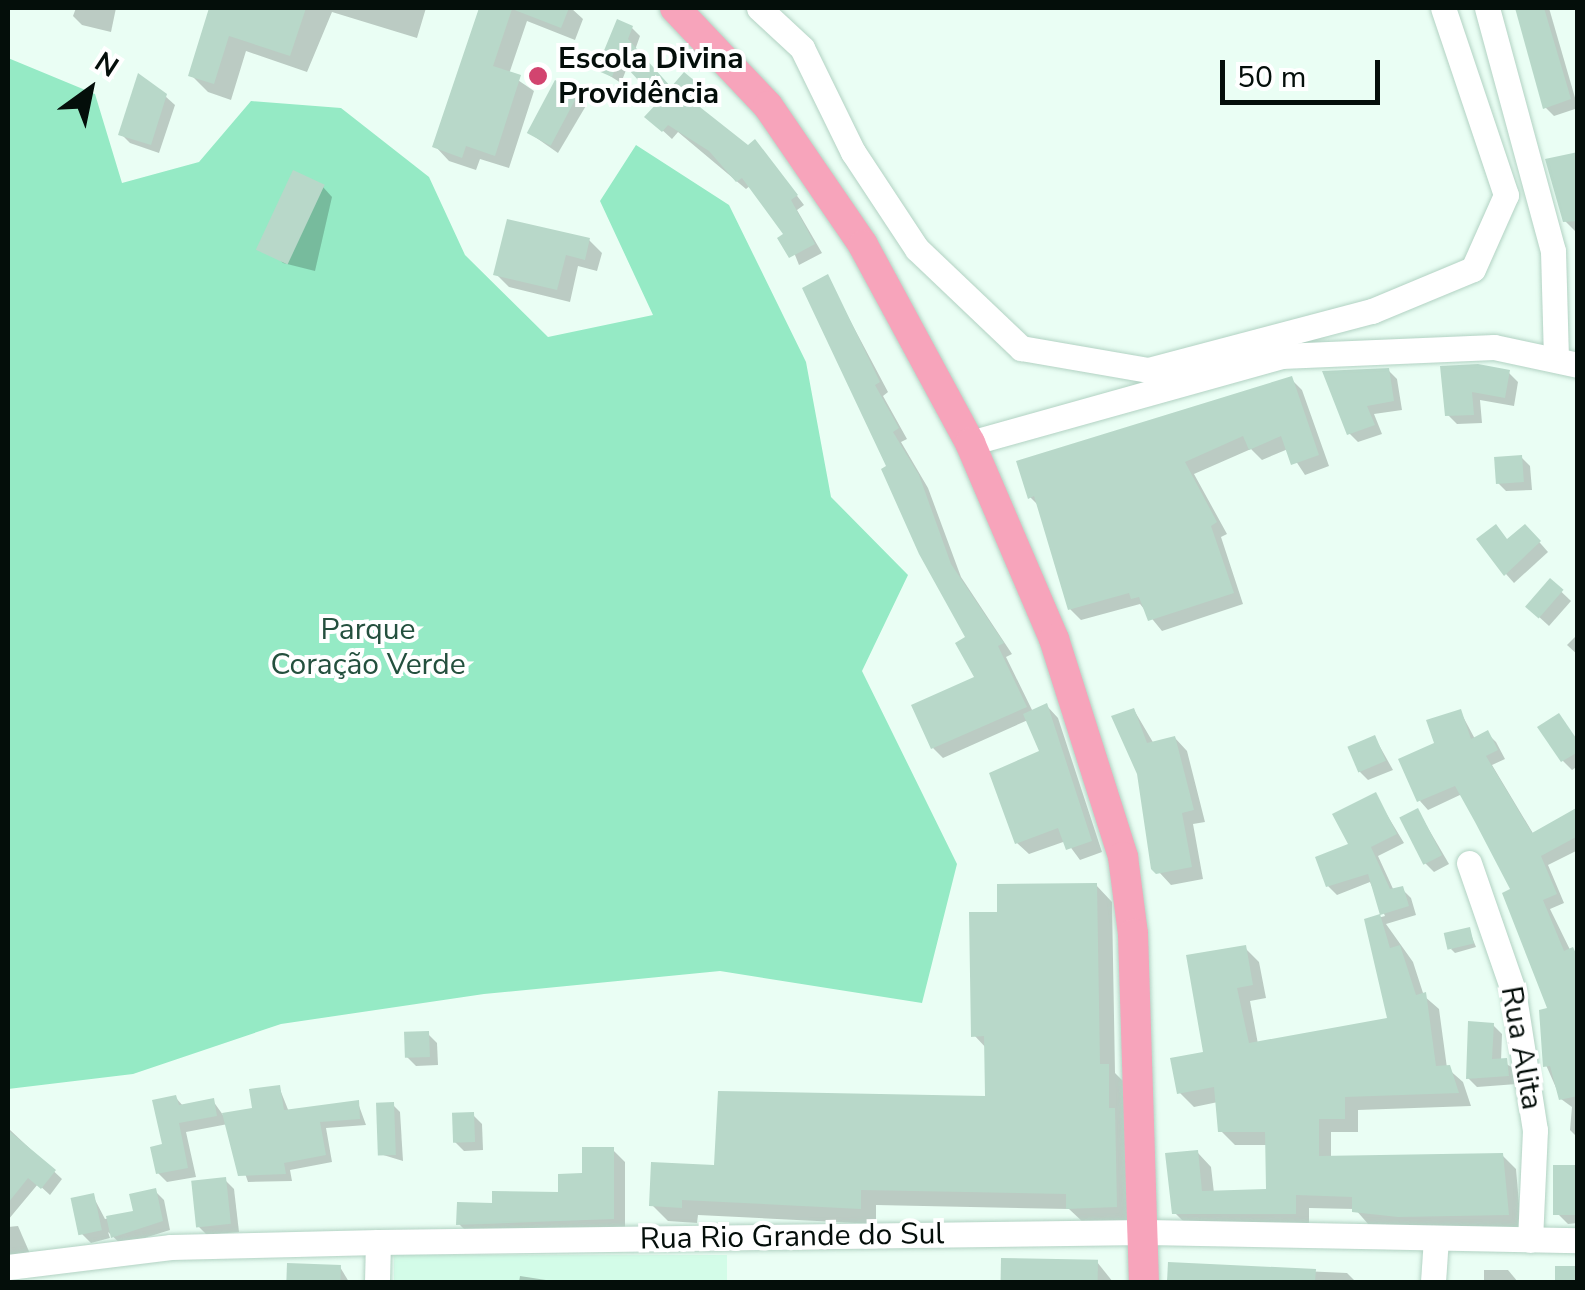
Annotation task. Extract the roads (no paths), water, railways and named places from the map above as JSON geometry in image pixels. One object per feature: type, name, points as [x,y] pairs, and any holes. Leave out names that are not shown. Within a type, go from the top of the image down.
[{"type":"main road","points":[[675,8],[768,106],[863,245],[970,443],[1066,674],[1122,857],[1133,934],[1146,1232],[1144,1282]]},
{"type":"street","points":[[760,8],[802,48],[853,152],[917,249],[1021,348],[1148,370],[1372,311],[1473,268],[1506,195],[1443,8]]},
{"type":"street","points":[[970,443],[1281,356],[1446,345],[1567,362],[1565,249],[1487,8]]},
{"type":"street","name":"Rua Alita","points":[[1469,863],[1512,990],[1535,1130],[1530,1240]]},
{"type":"street","name":"Rua Rio Grande do Sul","points":[[8,1266],[171,1246],[378,1242],[1146,1232],[1578,1240]]},
{"type":"street","points":[[1433,1282],[1436,1238]]},
{"type":"street","points":[[377,1282],[378,1242]]},
{"type":"place","name":"Escola Divina Providência","points":[[538,76]]},
{"type":"park label","name":"Parque Coração Verde","points":[[368,647]]}]
